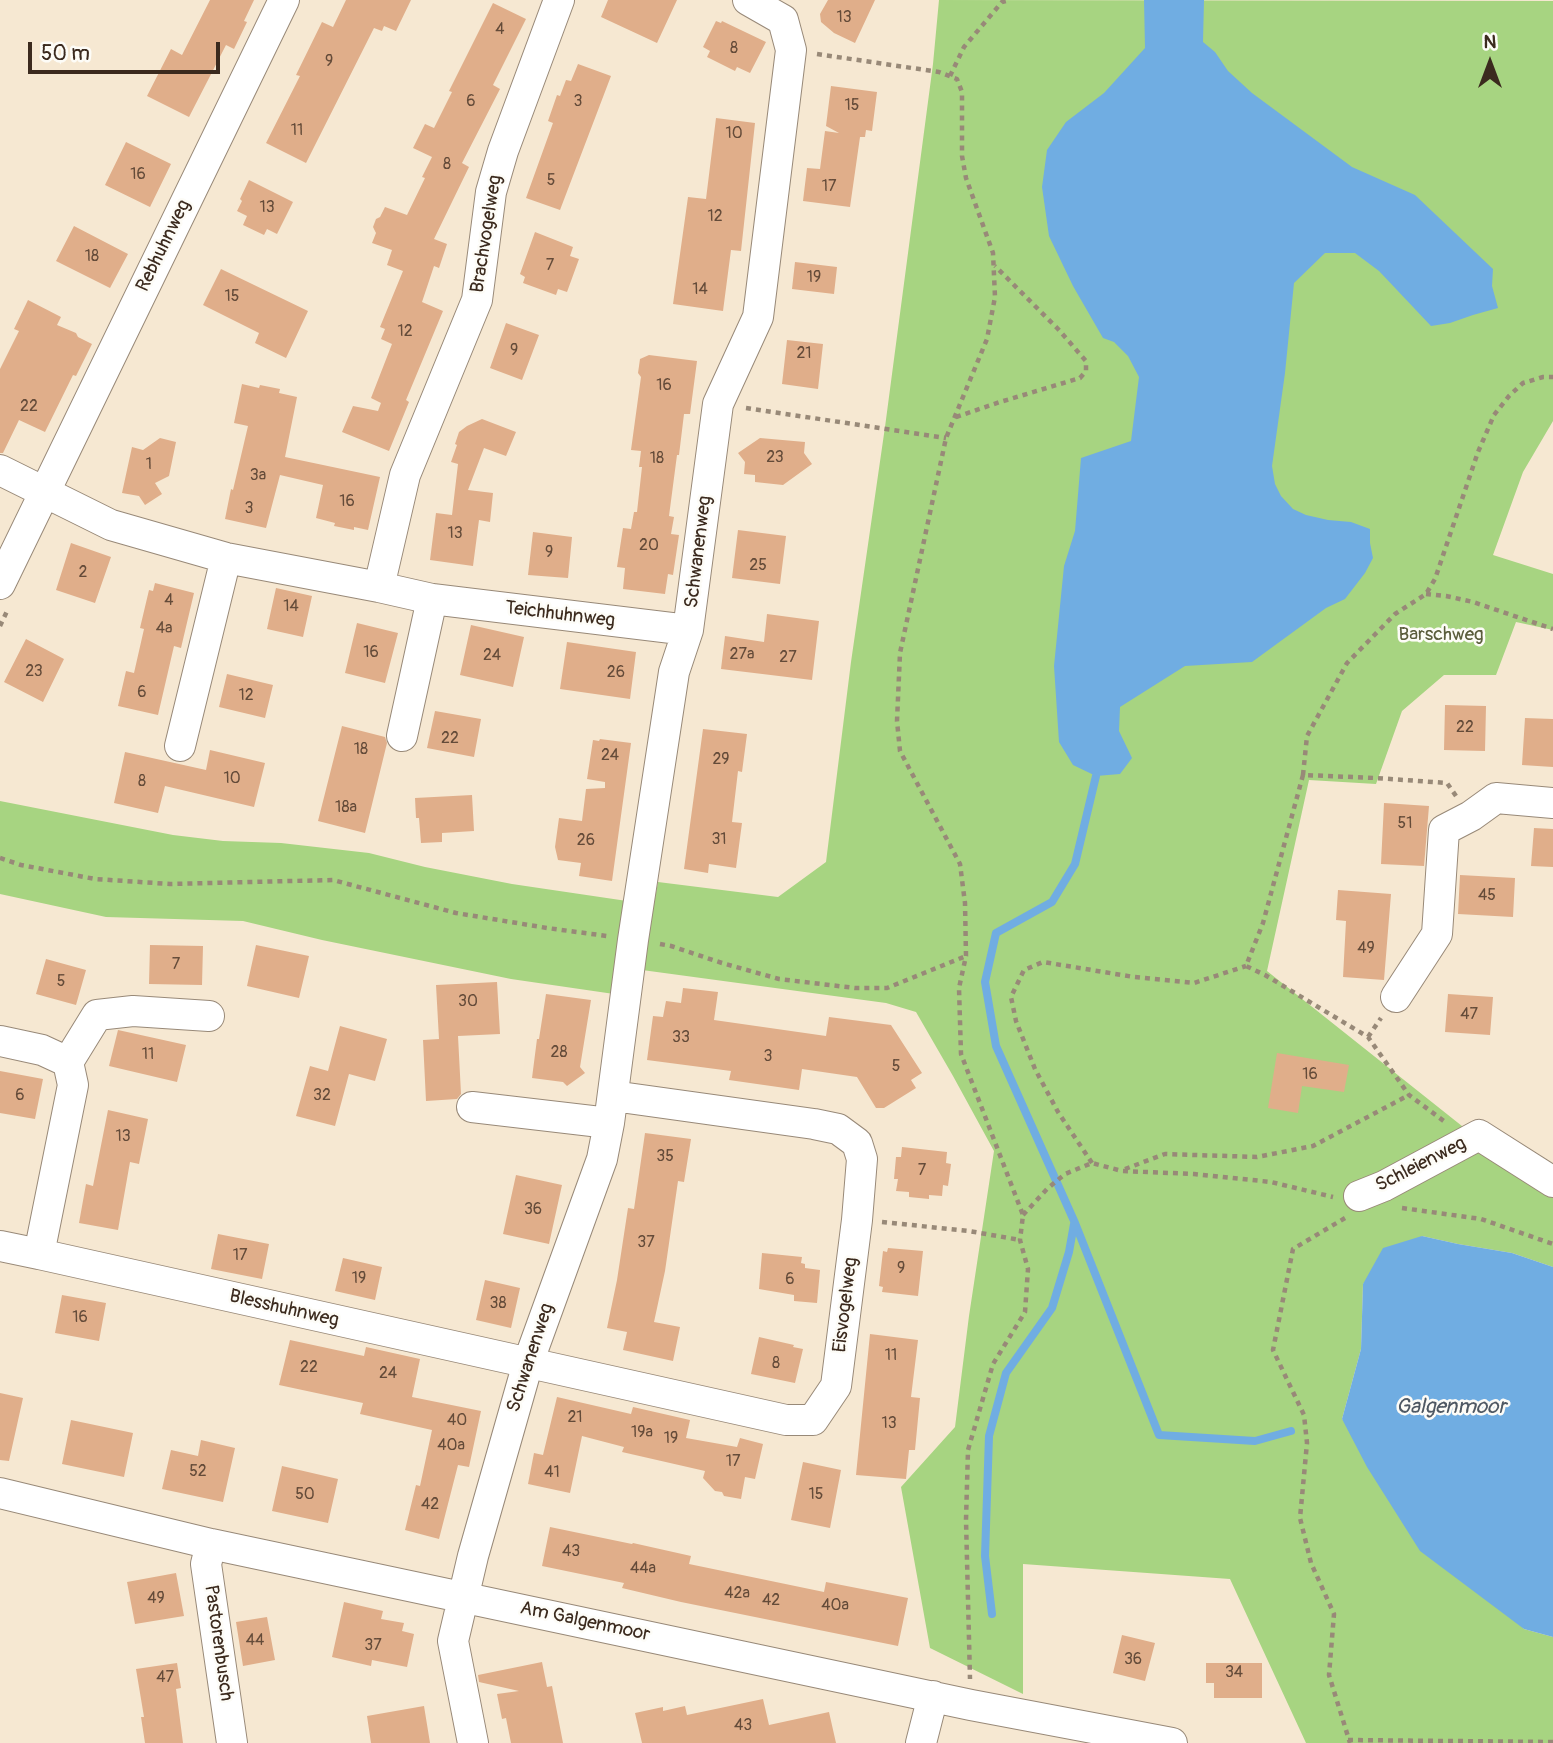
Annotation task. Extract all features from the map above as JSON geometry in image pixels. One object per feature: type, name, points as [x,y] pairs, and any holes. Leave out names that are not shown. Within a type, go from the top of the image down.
[{"type":"street","name":"Rebhuhnweg","points":[[0,584],[284,0]]},
{"type":"street","name":"Brachvogelweg","points":[[379,587],[405,475],[477,300],[491,192],[503,151],[559,0]]},
{"type":"street","name":"Schwanenweg","points":[[473,1743],[453,1641],[504,1443],[528,1363],[602,1159],[611,1110],[632,940],[674,673],[688,630],[718,404],[758,317],[791,50],[783,20],[752,1]]},
{"type":"street","points":[[0,470],[44,493]]},
{"type":"street","name":"Teichhuhnweg","points":[[44,493],[111,525],[226,558],[432,599],[688,630]]},
{"type":"street","points":[[180,746],[226,558]]},
{"type":"street","points":[[402,736],[432,599]]},
{"type":"street","points":[[1396,997],[1437,933],[1444,830],[1471,816],[1496,798],[1553,803]]},
{"type":"street","points":[[40,1254],[73,1085],[68,1062],[97,1015],[133,1011],[209,1016]]},
{"type":"street","points":[[0,1041],[42,1050],[68,1062]]},
{"type":"street","points":[[472,1107],[611,1110]]},
{"type":"street","name":"Eisvogelweg","points":[[528,1363],[786,1420],[813,1420],[836,1386],[857,1220],[862,1159],[857,1143],[838,1129],[814,1124],[611,1110]]},
{"type":"street","name":"Schleienweg","points":[[1364,1200],[1384,1186],[1479,1135],[1553,1182]]},
{"type":"street","name":"Blesshuhnweg","points":[[0,1246],[528,1363]]},
{"type":"street","name":"Am Galgenmoor","points":[[0,1493],[211,1544],[971,1705],[1172,1743]]},
{"type":"street","name":"Pastorenbusch","points":[[211,1544],[206,1564],[232,1743]]},
{"type":"street","points":[[921,1743],[933,1696]]},
{"type":"path","points":[[950,76],[964,47],[1002,2],[1010,0]]},
{"type":"path","points":[[791,50],[939,72],[957,79],[962,92],[962,156],[966,178],[993,253],[995,297],[987,339],[946,438],[900,653],[897,721],[900,751],[960,864],[965,903],[966,956],[959,988],[961,1054],[1023,1215],[1020,1240],[1028,1269],[1025,1312],[993,1364],[968,1450],[966,1520],[971,1705]]},
{"type":"path","points":[[955,417],[1080,378],[1086,371],[1086,361],[994,265]]},
{"type":"path","points":[[1246,966],[1263,923],[1303,775],[1307,736],[1347,663],[1395,614],[1426,594],[1434,579],[1478,452],[1494,415],[1523,383],[1553,377]]},
{"type":"path","points":[[718,404],[946,438]]},
{"type":"path","points":[[1426,594],[1473,603],[1553,629]]},
{"type":"path","points":[[1303,775],[1447,783],[1471,816]]},
{"type":"path","points":[[0,858],[21,865],[95,878],[170,884],[333,880],[456,913],[671,946],[779,979],[855,988],[887,988],[966,956]]},
{"type":"path","points":[[1092,1163],[1058,1112],[1035,1069],[1011,997],[1024,970],[1043,962],[1134,977],[1194,983],[1246,966],[1368,1037],[1409,1095],[1470,1140]]},
{"type":"path","points":[[1122,1171],[1165,1154],[1257,1157],[1313,1146],[1409,1095]]},
{"type":"path","points":[[1023,1215],[1065,1174],[1092,1163],[1122,1171],[1194,1174],[1271,1182],[1329,1197],[1481,1219],[1553,1244]]},
{"type":"path","points":[[1364,1200],[1293,1249],[1273,1350],[1304,1415],[1307,1443],[1300,1518],[1311,1563],[1334,1614],[1329,1675],[1349,1741],[1553,1742]]},
{"type":"path","points":[[857,1220],[969,1231],[1020,1240]]},
{"type":"green space","name":"Barschweg","points":[[939,0],[1553,1],[1553,421],[1523,472],[1493,555],[1553,574],[1553,630],[1516,622],[1496,675],[1444,675],[1402,711],[1376,784],[1309,780],[1267,971],[1472,1134],[1553,1186],[1553,1267],[1512,1253],[1422,1236],[1363,1284],[1361,1349],[1342,1419],[1524,1629],[1553,1637],[1553,1743],[1306,1743],[1230,1579],[1023,1564],[1023,1694],[930,1648],[901,1487],[955,1427],[994,1151],[916,1012],[886,1003],[642,970],[658,882],[778,897],[826,862],[933,64]]},
{"type":"green space","points":[[0,801],[173,835],[369,853],[512,884],[627,901],[614,994],[511,979],[243,921],[106,917],[0,894]]},
{"type":"water","points":[[1144,0],[1204,0],[1203,42],[1215,52],[1228,71],[1252,93],[1352,167],[1415,195],[1493,269],[1492,286],[1498,308],[1431,326],[1379,271],[1355,253],[1325,253],[1294,283],[1272,466],[1275,484],[1281,496],[1293,509],[1306,515],[1351,522],[1370,529],[1373,558],[1345,599],[1326,608],[1252,662],[1185,666],[1120,707],[1119,731],[1132,758],[1120,774],[1096,776],[1073,765],[1059,742],[1054,666],[1064,566],[1075,531],[1081,458],[1131,441],[1139,377],[1128,356],[1114,342],[1103,338],[1073,286],[1049,236],[1042,187],[1047,150],[1066,122],[1104,93],[1145,48]]},
{"type":"water","name":"Galgenmoor","points":[[1422,1236],[1512,1253],[1553,1267],[1553,1637],[1524,1629],[1420,1551],[1367,1467],[1342,1419],[1361,1349],[1363,1284],[1383,1248]]},
{"type":"building","points":[[210,0],[254,0],[234,49],[226,45],[189,117],[147,96],[171,49],[182,55]]},
{"type":"building","points":[[346,0],[411,0],[396,31],[384,26],[382,31],[374,28],[306,163],[266,143],[300,76],[296,75],[322,22],[333,27]]},
{"type":"building","points":[[608,0],[677,0],[657,43],[601,17]]},
{"type":"building","points":[[828,0],[875,0],[855,43],[834,33],[821,22],[820,14]]},
{"type":"building","points":[[493,3],[526,19],[493,85],[500,89],[462,163],[469,167],[434,239],[447,244],[439,268],[434,266],[422,302],[443,311],[406,400],[409,402],[389,451],[342,432],[353,406],[378,411],[381,403],[371,398],[392,344],[381,339],[385,329],[380,327],[403,271],[387,265],[392,250],[372,243],[376,233],[373,227],[385,207],[407,215],[432,157],[413,148],[425,124],[434,128],[452,92],[449,91]]},
{"type":"building","points":[[716,21],[722,21],[766,42],[750,73],[737,67],[735,71],[707,57],[710,51],[703,47]]},
{"type":"building","points":[[578,64],[611,76],[560,210],[526,198],[553,123],[548,121],[557,95],[560,96],[566,80],[571,81]]},
{"type":"building","points":[[831,86],[877,92],[872,131],[866,130],[865,137],[860,137],[850,207],[803,201],[807,168],[820,169],[825,131],[839,133],[826,126]]},
{"type":"building","points":[[716,118],[755,123],[741,251],[731,250],[723,311],[673,304],[688,197],[706,199]]},
{"type":"building","points":[[126,142],[171,164],[150,207],[105,185]]},
{"type":"building","points":[[249,180],[293,202],[277,234],[267,229],[264,235],[243,225],[247,216],[237,211]]},
{"type":"building","points":[[74,226],[128,254],[110,288],[56,261]]},
{"type":"building","points":[[535,232],[573,247],[570,256],[579,259],[567,292],[558,289],[556,295],[523,283],[525,277],[520,274]]},
{"type":"building","points":[[795,262],[837,267],[834,294],[792,289]]},
{"type":"building","points":[[221,269],[308,311],[286,358],[255,343],[259,333],[203,305]]},
{"type":"building","points":[[28,300],[61,317],[57,325],[92,344],[76,376],[73,375],[45,432],[19,420],[3,453],[0,453],[0,369],[19,331],[14,329]]},
{"type":"building","points":[[506,323],[539,335],[522,380],[490,368]]},
{"type":"building","points":[[787,340],[823,344],[818,389],[782,384]]},
{"type":"building","points":[[649,355],[697,361],[690,414],[684,414],[677,455],[669,516],[674,517],[671,534],[679,535],[673,575],[668,574],[665,594],[623,589],[625,568],[617,567],[623,528],[631,529],[634,512],[637,512],[641,451],[631,450],[641,377],[638,373],[640,359]]},
{"type":"building","points":[[242,384],[280,389],[279,393],[297,397],[285,457],[380,477],[368,530],[334,526],[335,523],[316,518],[323,485],[280,475],[266,528],[225,519],[248,426],[234,423]]},
{"type":"building","points":[[482,419],[516,432],[506,456],[484,448],[468,490],[493,493],[490,522],[479,520],[473,566],[430,560],[436,513],[452,515],[458,464],[451,462],[459,432]]},
{"type":"building","points":[[160,438],[176,442],[169,476],[155,483],[162,494],[145,505],[139,496],[122,493],[132,447],[143,450]]},
{"type":"building","points":[[760,438],[805,442],[804,453],[812,464],[783,485],[755,482],[755,475],[744,474],[745,462],[738,453]]},
{"type":"building","points":[[738,530],[786,536],[780,584],[732,578]]},
{"type":"building","points":[[533,532],[572,537],[568,578],[528,575]]},
{"type":"building","points":[[71,543],[111,557],[95,603],[56,590]]},
{"type":"building","points":[[155,583],[194,593],[181,648],[174,646],[158,715],[118,706],[126,671],[134,673],[144,629],[140,628],[149,590],[153,591]]},
{"type":"building","points":[[276,588],[312,596],[303,637],[267,629]]},
{"type":"building","points":[[767,614],[819,621],[812,680],[721,669],[725,636],[764,642]]},
{"type":"building","points":[[357,623],[398,633],[385,683],[345,673]]},
{"type":"building","points":[[471,625],[524,637],[513,687],[460,675]]},
{"type":"building","points":[[26,639],[64,659],[43,702],[4,682]]},
{"type":"building","points":[[567,642],[636,652],[630,699],[560,689]]},
{"type":"building","points":[[227,674],[273,685],[265,718],[219,707]]},
{"type":"building","points":[[1445,705],[1486,706],[1485,751],[1444,750]]},
{"type":"building","points":[[435,711],[481,719],[474,757],[427,748]]},
{"type":"building","points":[[1525,718],[1553,719],[1553,767],[1522,765]]},
{"type":"building","points":[[342,726],[385,737],[387,743],[365,833],[318,821]]},
{"type":"building","points":[[703,729],[747,734],[742,772],[738,771],[732,822],[742,823],[736,868],[709,864],[708,873],[684,869]]},
{"type":"building","points":[[593,740],[631,743],[612,881],[579,876],[581,863],[558,860],[555,847],[559,818],[582,821],[586,789],[605,788],[605,782],[587,779]]},
{"type":"building","points":[[210,750],[265,763],[254,807],[165,786],[158,813],[114,803],[125,752],[206,770]]},
{"type":"building","points":[[472,795],[474,831],[442,833],[442,842],[421,843],[415,798]]},
{"type":"building","points":[[1384,803],[1429,806],[1424,866],[1381,864]]},
{"type":"building","points":[[1534,828],[1553,829],[1553,867],[1531,866]]},
{"type":"building","points":[[1460,875],[1515,878],[1513,917],[1458,914]]},
{"type":"building","points":[[1338,890],[1391,894],[1384,980],[1343,977],[1346,921],[1336,920]]},
{"type":"building","points":[[150,945],[203,946],[202,985],[149,984]]},
{"type":"building","points":[[256,945],[309,956],[299,998],[247,986]]},
{"type":"building","points":[[46,959],[86,970],[76,1005],[36,994]]},
{"type":"building","points":[[497,982],[500,1034],[458,1036],[461,1094],[457,1099],[426,1101],[423,1040],[439,1039],[436,985]]},
{"type":"building","points":[[683,988],[718,992],[714,1020],[826,1036],[829,1017],[891,1025],[922,1073],[911,1080],[916,1088],[884,1108],[876,1108],[857,1077],[802,1069],[799,1090],[729,1080],[731,1071],[647,1060],[653,1016],[663,1017],[666,1001],[681,1003]]},
{"type":"building","points":[[546,994],[591,1000],[580,1067],[585,1073],[567,1086],[563,1082],[532,1078]]},
{"type":"building","points":[[1448,994],[1493,997],[1490,1035],[1445,1032]]},
{"type":"building","points":[[340,1026],[387,1039],[375,1081],[349,1074],[335,1126],[296,1116],[310,1066],[328,1071]]},
{"type":"building","points":[[118,1030],[186,1045],[177,1082],[109,1066]]},
{"type":"building","points":[[1277,1053],[1349,1065],[1344,1092],[1302,1086],[1298,1113],[1268,1108]]},
{"type":"building","points":[[0,1071],[43,1079],[35,1119],[0,1113]]},
{"type":"building","points":[[108,1110],[148,1119],[139,1164],[130,1162],[118,1230],[79,1223],[86,1184],[93,1186]]},
{"type":"building","points":[[645,1133],[691,1139],[684,1182],[678,1181],[665,1271],[654,1322],[680,1327],[673,1361],[623,1350],[627,1332],[607,1328],[628,1208],[634,1209]]},
{"type":"building","points":[[902,1147],[947,1152],[946,1163],[951,1164],[948,1186],[943,1185],[942,1196],[929,1195],[929,1199],[909,1197],[909,1192],[896,1191],[896,1157],[901,1157]]},
{"type":"building","points":[[516,1175],[562,1185],[549,1244],[503,1234]]},
{"type":"building","points":[[218,1234],[269,1244],[262,1279],[211,1269]]},
{"type":"building","points":[[888,1248],[923,1251],[918,1296],[882,1292],[883,1287],[879,1286],[883,1251],[887,1252]]},
{"type":"building","points":[[762,1253],[802,1257],[801,1263],[805,1264],[805,1268],[820,1270],[817,1303],[794,1301],[794,1295],[759,1289]]},
{"type":"building","points":[[343,1258],[382,1267],[375,1300],[335,1291]]},
{"type":"building","points":[[485,1280],[520,1288],[511,1328],[476,1320]]},
{"type":"building","points":[[62,1295],[106,1303],[99,1341],[55,1333]]},
{"type":"building","points":[[870,1334],[918,1340],[911,1397],[920,1398],[915,1450],[909,1450],[906,1479],[856,1475]]},
{"type":"building","points":[[759,1337],[803,1349],[795,1383],[751,1374]]},
{"type":"building","points":[[290,1340],[364,1356],[366,1347],[420,1359],[412,1397],[481,1411],[469,1467],[458,1465],[439,1539],[405,1530],[416,1485],[420,1486],[432,1430],[360,1414],[363,1403],[279,1385]]},
{"type":"building","points":[[0,1393],[23,1398],[9,1461],[0,1460]]},
{"type":"building","points":[[557,1397],[631,1414],[633,1407],[690,1420],[686,1438],[737,1447],[740,1438],[763,1444],[755,1479],[745,1477],[741,1499],[724,1496],[703,1478],[705,1471],[622,1452],[624,1447],[582,1436],[570,1493],[528,1484],[534,1453],[543,1455]]},
{"type":"building","points":[[71,1420],[133,1433],[124,1477],[62,1464]]},
{"type":"building","points":[[201,1440],[235,1448],[223,1502],[162,1489],[171,1450],[198,1456]]},
{"type":"building","points":[[803,1462],[841,1470],[830,1528],[791,1520]]},
{"type":"building","points":[[282,1466],[338,1479],[328,1523],[272,1511]]},
{"type":"building","points":[[550,1527],[691,1556],[689,1564],[824,1592],[826,1582],[908,1598],[898,1646],[681,1602],[622,1588],[624,1583],[542,1566]]},
{"type":"building","points":[[176,1573],[184,1616],[135,1624],[127,1582]]},
{"type":"building","points":[[344,1602],[383,1611],[381,1619],[404,1623],[402,1631],[414,1634],[407,1667],[372,1660],[371,1666],[332,1657]]},
{"type":"building","points":[[267,1617],[275,1660],[243,1666],[236,1622]]},
{"type":"building","points":[[1122,1635],[1155,1643],[1145,1681],[1113,1673]]},
{"type":"building","points":[[542,1662],[547,1687],[552,1686],[563,1743],[511,1743],[497,1694],[519,1691],[479,1682],[478,1675]]},
{"type":"building","points":[[177,1663],[181,1688],[176,1689],[183,1743],[145,1743],[141,1717],[144,1717],[136,1669]]},
{"type":"building","points":[[1206,1663],[1262,1663],[1262,1698],[1214,1698],[1214,1683],[1206,1683]]},
{"type":"building","points":[[763,1699],[769,1725],[829,1712],[836,1743],[642,1743],[635,1713],[685,1706],[687,1715]]},
{"type":"building","points":[[424,1706],[430,1743],[371,1743],[367,1716]]},
{"type":"waterway","points":[[1096,776],[1075,864],[1052,902],[996,933],[985,982],[996,1046],[1075,1223],[1159,1435],[1255,1441],[1291,1431]]},
{"type":"waterway","points":[[992,1614],[985,1556],[989,1436],[1006,1373],[1052,1308],[1069,1252],[1074,1224]]}]
